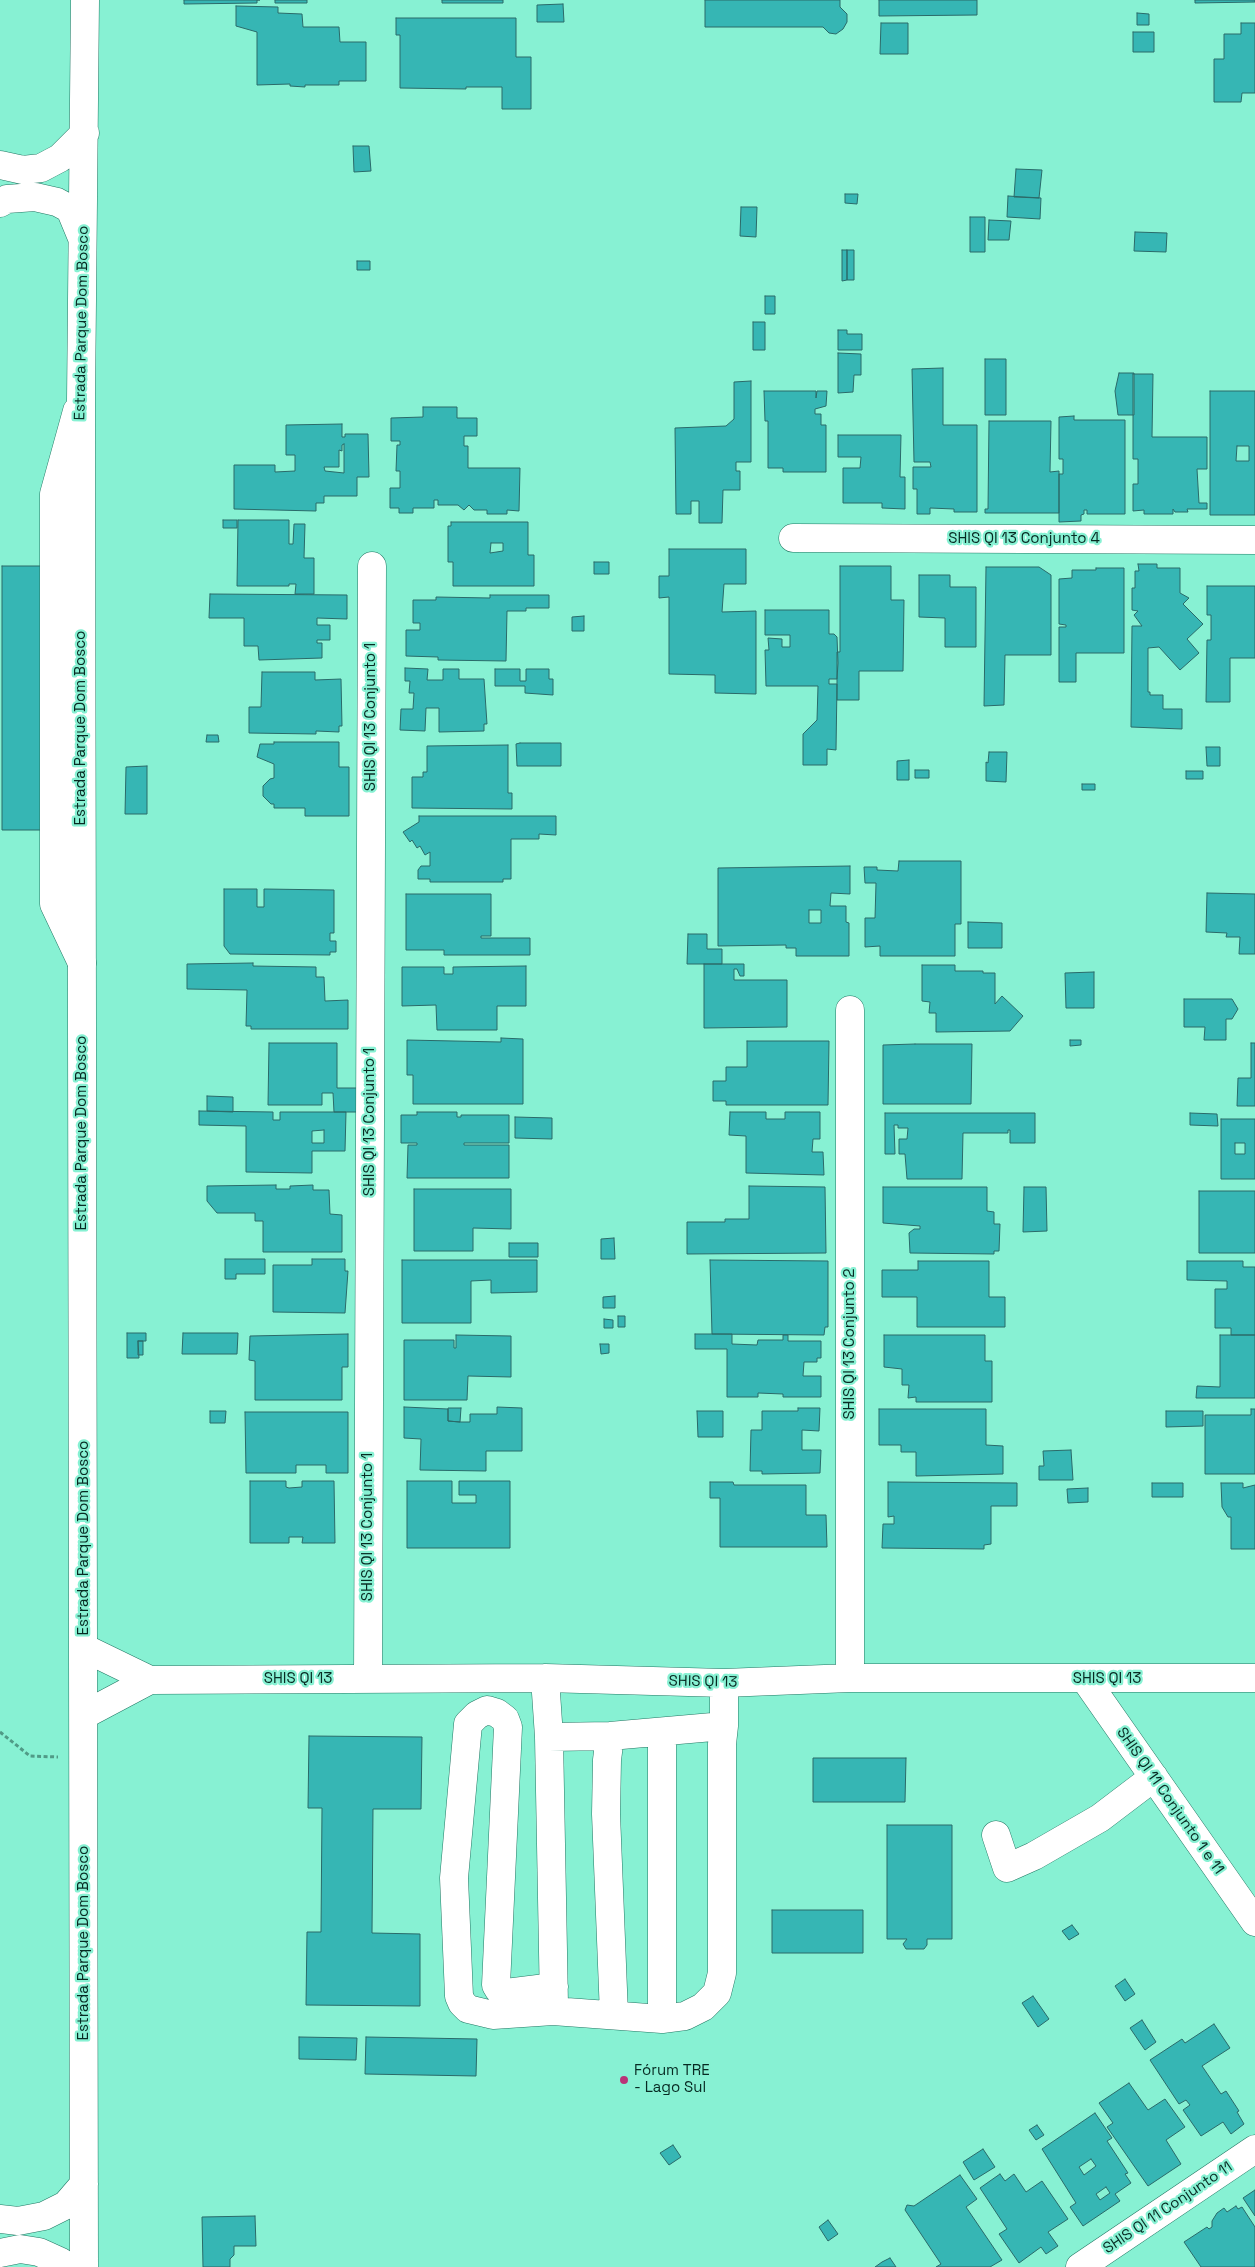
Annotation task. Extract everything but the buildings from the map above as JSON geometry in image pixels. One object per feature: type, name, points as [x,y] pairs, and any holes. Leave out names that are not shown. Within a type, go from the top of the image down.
[{"type":"street","name":"Estrada Parque Dom Bosco","points":[[84,2267],[81,400],[85,0]]},
{"type":"street","points":[[0,164],[23,170],[41,168],[60,158],[85,133]]},
{"type":"street","points":[[0,203],[7,199],[35,197],[57,202],[70,209],[83,239]]},
{"type":"street","name":"SHIS QI 13 Conjunto 4","points":[[793,538],[1255,540]]},
{"type":"street","name":"SHIS QI 13 Conjunto 1","points":[[368,1679],[372,566]]},
{"type":"street","name":"SHIS QI 13 Conjunto 2","points":[[850,1010],[850,1678]]},
{"type":"street","name":"SHIS QI 13","points":[[84,1648],[150,1680],[545,1678],[724,1683],[850,1678],[1255,1678]]},
{"type":"street","points":[[545,1678],[549,1737],[554,1999]]},
{"type":"street","name":"SHIS QI 11 Conjunto 1 e 11","points":[[1085,1679],[1255,1922]]},
{"type":"street","name":"SHIS QI 13","points":[[84,1715],[150,1680]]},
{"type":"street","points":[[554,1999],[493,2015],[479,2014],[468,2009],[459,1996],[454,1878],[468,1724],[477,1715],[487,1710],[497,1713],[505,1719],[508,1727],[496,1985],[499,1990],[506,1993],[554,1999],[614,2015],[662,2019],[685,2016],[704,2007],[717,1993],[722,1973],[722,1744],[724,1683]]},
{"type":"street","points":[[549,1737],[610,1736],[724,1726]]},
{"type":"street","points":[[662,1732],[662,2019]]},
{"type":"street","points":[[610,1736],[607,1760],[606,1814],[614,2015]]},
{"type":"street","points":[[996,1835],[1007,1868],[1034,1856],[1100,1818],[1154,1776]]},
{"type":"street","name":"SHIS QI 11 Conjunto 11","points":[[1080,2267],[1255,2149]]},
{"type":"street","points":[[0,2219],[18,2222],[44,2216],[66,2205],[84,2184]]},
{"type":"street","points":[[0,2253],[20,2249],[38,2252],[61,2262],[65,2267]]},
{"type":"path","points":[[0,1732],[30,1756],[84,1757]]},
{"type":"place","name":"Fórum TRE - Lago Sul","points":[[624,2080]]}]
